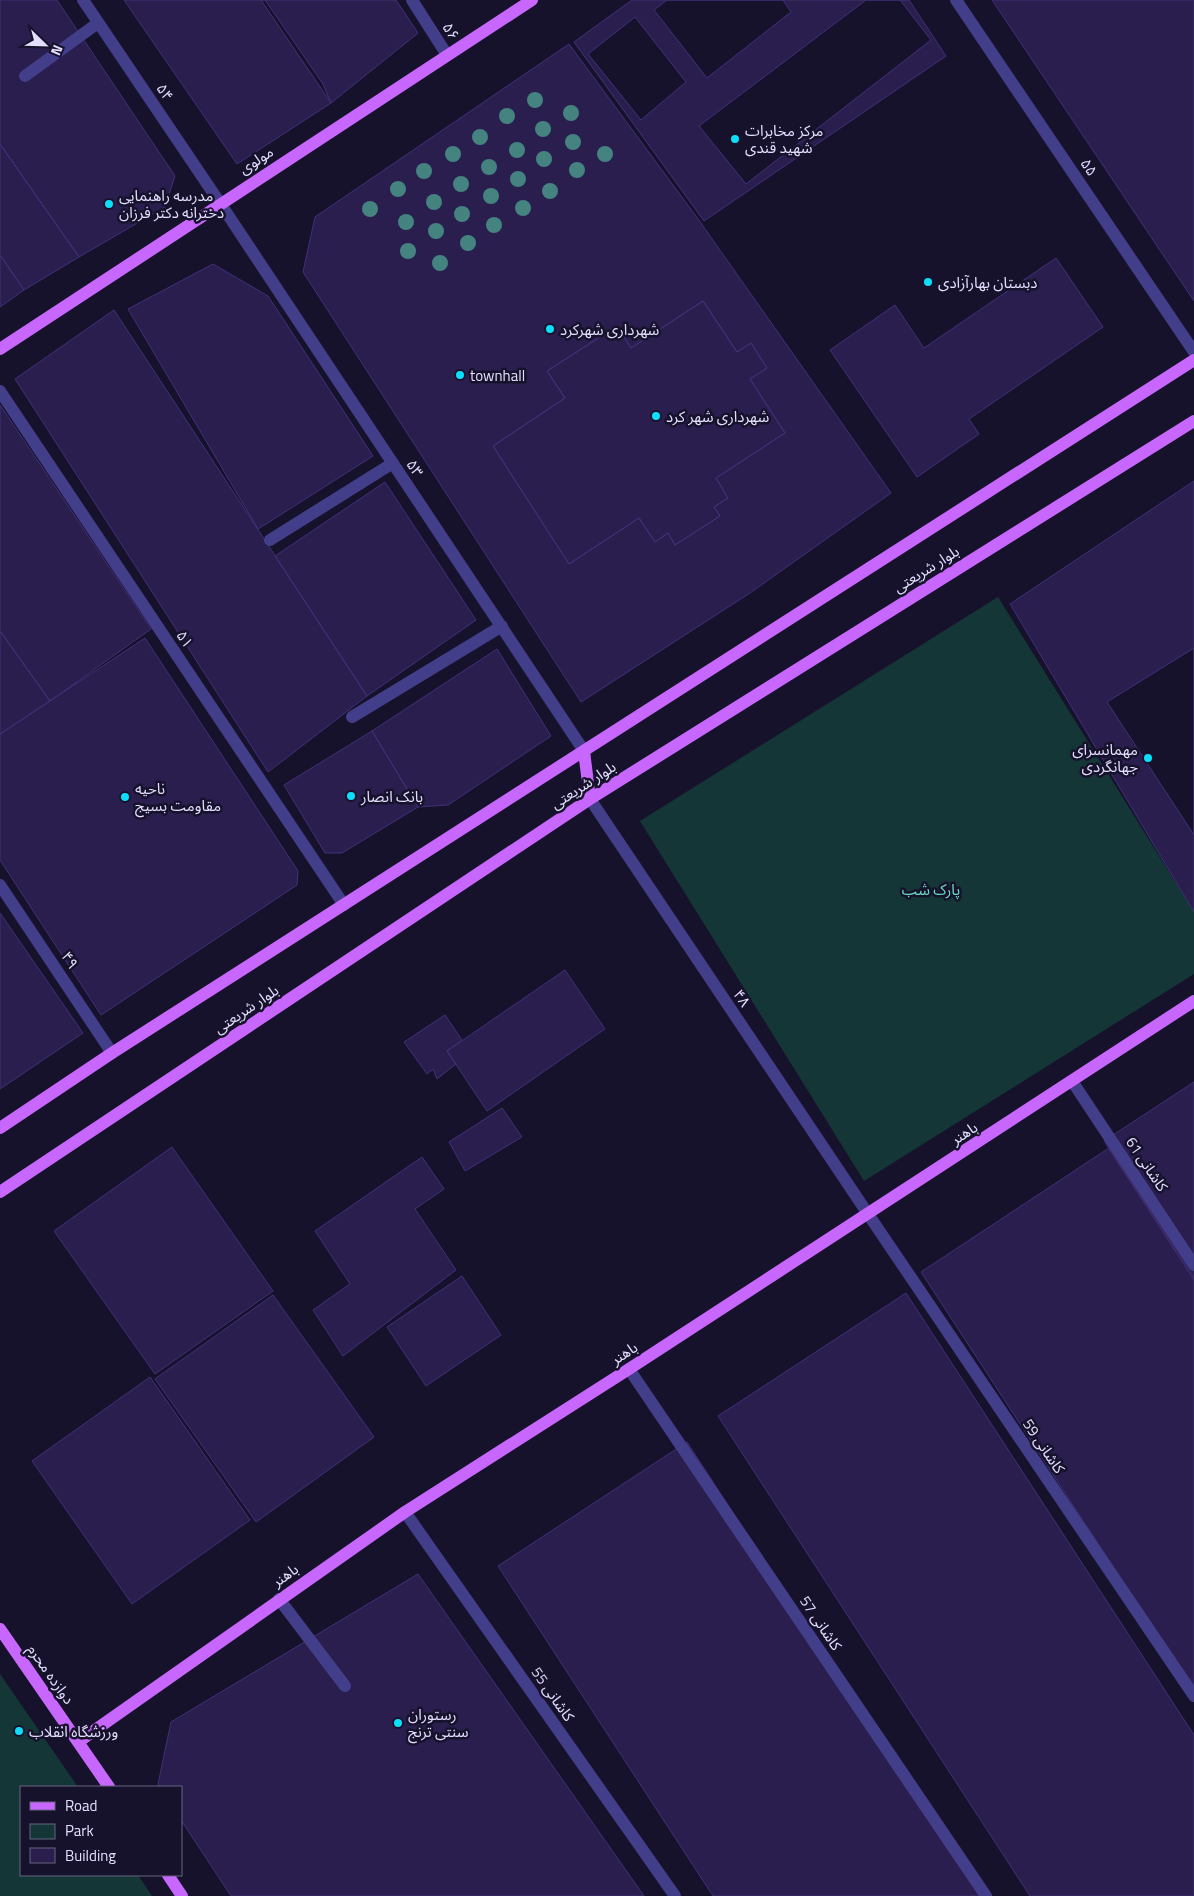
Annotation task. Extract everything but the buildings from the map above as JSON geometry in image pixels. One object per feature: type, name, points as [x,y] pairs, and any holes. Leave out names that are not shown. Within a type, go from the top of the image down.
[{"type":"main road","name":"مولوی","points":[[0,349],[532,0]]},
{"type":"main road","name":"بلوار شریعتی","points":[[0,1128],[112,1053],[1194,360]]},
{"type":"main road","name":"بلوار شریعتی","points":[[0,1192],[590,799],[1194,420]]},
{"type":"main road","points":[[584,751],[590,799]]},
{"type":"main road","name":"باهنر","points":[[78,1742],[405,1512],[629,1369],[1194,1001]]},
{"type":"main road","name":"دوازده محرم","points":[[0,1629],[108,1786]]},
{"type":"main road","points":[[169,1876],[182,1896]]},
{"type":"street","name":"۵۴","points":[[83,0],[220,203]]},
{"type":"street","name":"۵۶","points":[[412,0],[447,54]]},
{"type":"street","name":"۵۵","points":[[956,0],[1194,352]]},
{"type":"street","points":[[25,76],[98,23]]},
{"type":"street","name":"۵۳","points":[[220,203],[584,751]]},
{"type":"street","name":"۵۱","points":[[0,391],[344,905]]},
{"type":"street","points":[[270,540],[393,463]]},
{"type":"street","points":[[352,718],[502,626]]},
{"type":"street","name":"۴۸","points":[[590,799],[868,1214]]},
{"type":"street","name":"۴۹","points":[[0,885],[112,1053]]},
{"type":"street","name":"کاشانی 61","points":[[1072,1082],[1194,1265]]},
{"type":"street","name":"کاشانی 59","points":[[868,1214],[1194,1696]]},
{"type":"street","name":"کاشانی 57","points":[[629,1369],[986,1896]]},
{"type":"street","name":"کاشانی 55","points":[[405,1512],[675,1896]]},
{"type":"street","points":[[280,1599],[344,1686]]},
{"type":"green space","name":"پارک شب","points":[[998,597],[1194,912],[1194,974],[864,1181],[640,821]]},
{"type":"green space","name":"ورزشگاه انقلاب","points":[[0,1674],[77,1786],[20,1786],[20,1876],[139,1876],[152,1896],[0,1896]]},
{"type":"place","name":"مرکز مخابرات شهید قندی","points":[[735,139]]},
{"type":"place","name":"مدرسه راهنمایی دخترانه دکتر فرزان","points":[[109,204]]},
{"type":"place","name":"دبستان بهارآزادی","points":[[928,282]]},
{"type":"place","name":"شهرداری شهرکرد","points":[[550,329]]},
{"type":"place","name":"townhall","points":[[460,375]]},
{"type":"place","name":"شهرداری شهر کرد","points":[[656,416]]},
{"type":"place","name":"مهمانسرای جهانگردی","points":[[1148,758]]},
{"type":"place","name":"بانک انصار","points":[[351,796]]},
{"type":"place","name":"ناحیه مقاومت بسیج","points":[[125,797]]},
{"type":"place","name":"رستوران سنتی ترنج","points":[[398,1723]]},
{"type":"place","name":"ورزشگاه انقلاب","points":[[19,1731]]}]
